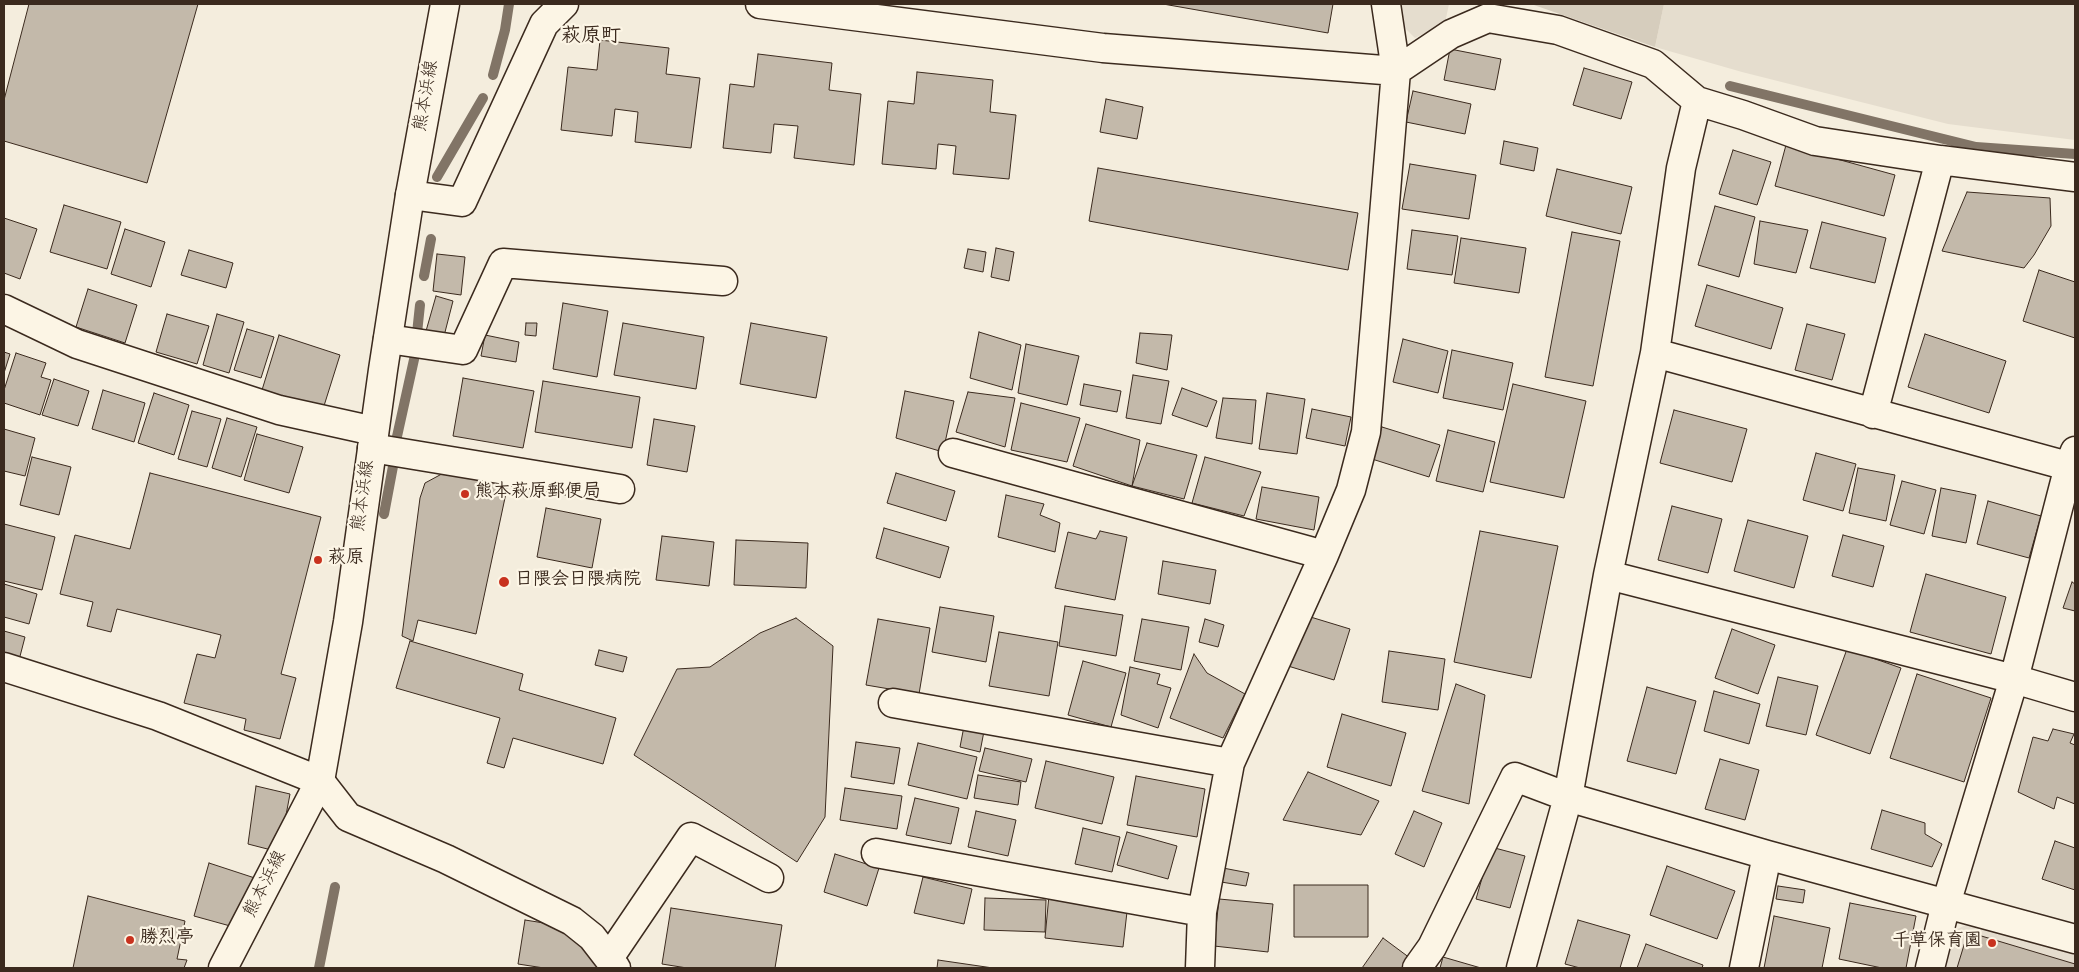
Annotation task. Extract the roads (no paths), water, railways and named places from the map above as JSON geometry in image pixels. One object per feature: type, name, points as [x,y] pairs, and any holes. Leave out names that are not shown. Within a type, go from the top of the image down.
[{"type":"street","name":"熊本浜線","points":[[224,968],[320,781],[348,622],[373,439],[410,195],[445,4]]},
{"type":"street","points":[[410,195],[462,202],[544,24],[564,4]]},
{"type":"street","points":[[760,4],[1103,48],[1396,71],[1451,34],[1488,18],[1558,30],[1653,64],[1697,101],[1743,114],[1815,141],[1940,160],[2075,177]]},
{"type":"street","points":[[1200,968],[1202,912],[1230,763],[1324,555],[1351,490],[1366,432],[1396,71],[1386,4]]},
{"type":"street","points":[[1520,968],[1568,797],[1608,575],[1655,354],[1681,168],[1697,101]]},
{"type":"street","points":[[1873,414],[1940,160]]},
{"type":"street","points":[[388,339],[463,350],[503,263],[723,281]]},
{"type":"street","points":[[4,310],[76,344],[373,439],[620,489]]},
{"type":"street","points":[[1655,354],[1873,414],[2073,462],[2014,679],[1946,904],[1930,968]]},
{"type":"street","points":[[953,453],[1324,555]]},
{"type":"street","points":[[1608,575],[2014,679],[2075,698]]},
{"type":"street","points":[[4,667],[158,716],[320,781],[348,817],[446,859],[572,921],[592,937],[613,963],[692,837],[769,878]]},
{"type":"street","points":[[893,703],[1230,763]]},
{"type":"street","points":[[1417,968],[1432,947],[1516,777],[1568,797],[1766,855],[2075,939]]},
{"type":"street","points":[[876,853],[1202,912]]},
{"type":"street","points":[[1744,968],[1766,855]]},
{"type":"waterway","points":[[493,75],[505,30],[509,4]]},
{"type":"waterway","points":[[1730,86],[1976,147],[2075,154]]},
{"type":"waterway","points":[[437,177],[483,98]]},
{"type":"waterway","points":[[424,276],[431,239]]},
{"type":"waterway","points":[[417,333],[420,305]]},
{"type":"waterway","points":[[396,441],[415,355]]},
{"type":"waterway","points":[[384,514],[394,461]]},
{"type":"waterway","points":[[319,968],[335,887]]},
{"type":"place","name":"熊本萩原郵便局","points":[[465,494]]},
{"type":"place","name":"萩原","points":[[318,560]]},
{"type":"place","name":"日隈会日隈病院","points":[[504,582]]},
{"type":"place","name":"勝烈亭","points":[[130,940]]},
{"type":"place","name":"千草保育園","points":[[1992,943]]},
{"type":"district","name":"萩原町","points":[[591,38]]}]
